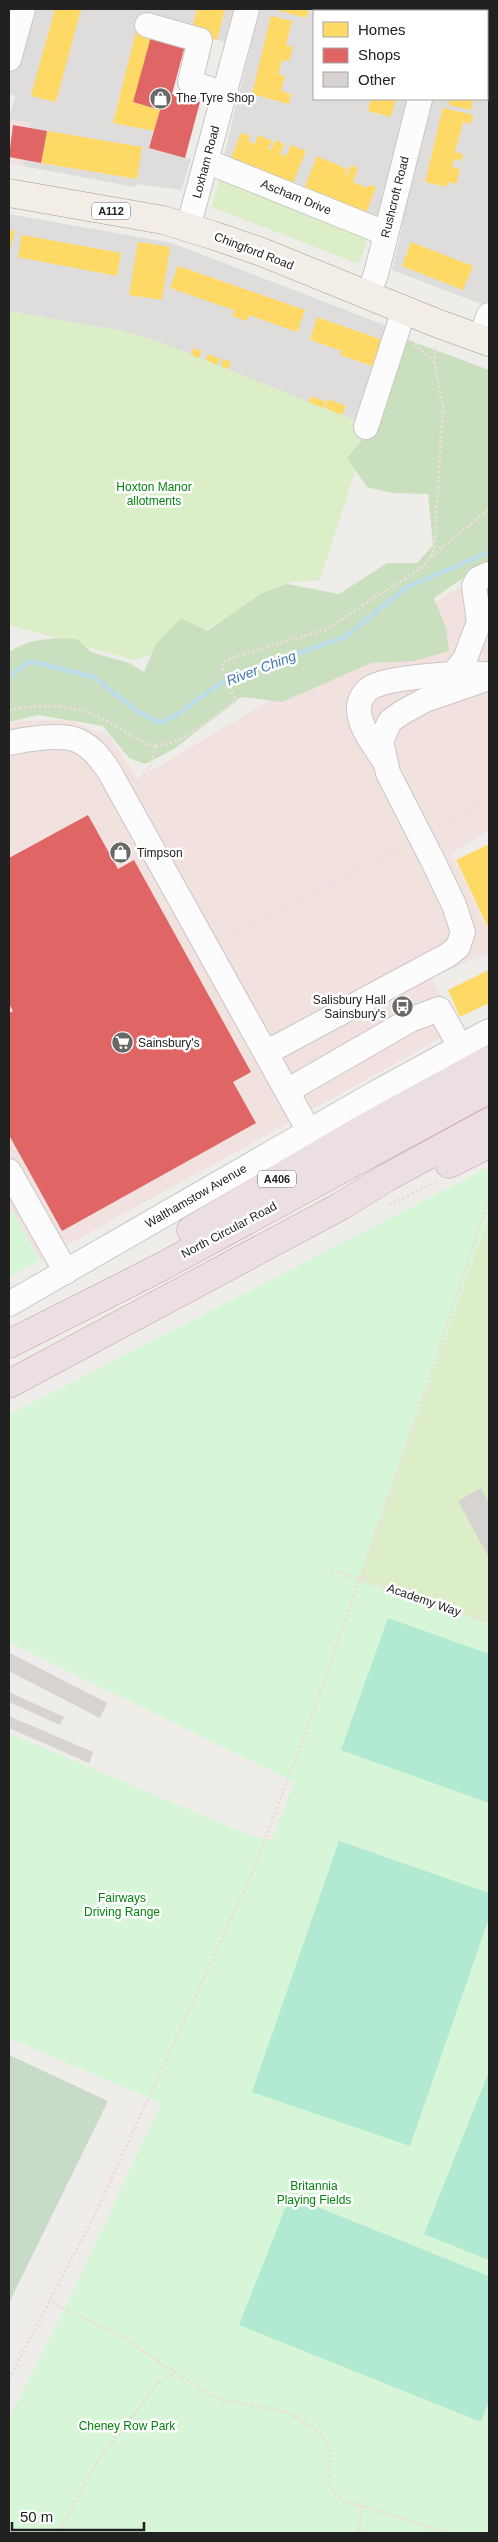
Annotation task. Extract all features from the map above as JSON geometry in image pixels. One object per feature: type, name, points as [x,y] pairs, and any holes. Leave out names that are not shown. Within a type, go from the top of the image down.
[{"type":"highway","name":"A406","points":[[9,1344],[72,1310],[121,1271],[361,1130],[489,1060]]},
{"type":"highway","name":"North Circular Road","points":[[72,1310],[161,1267],[489,1089]]},
{"type":"highway","points":[[9,1384],[341,1206],[386,1178],[489,1122]]},
{"type":"highway","points":[[341,1206],[390,1191],[489,1144]]},
{"type":"main road","name":"Chingford Road","points":[[9,193],[163,220],[260,251],[404,310],[486,332]]},
{"type":"street","points":[[9,59],[23,9]]},
{"type":"street","name":"Loxham Road","points":[[188,228],[247,9]]},
{"type":"street","points":[[147,26],[200,40],[190,82],[224,94]]},
{"type":"street","name":"Rushcroft Road","points":[[368,295],[420,100]]},
{"type":"street","name":"Ascham Drive","points":[[206,161],[385,233]]},
{"type":"street","points":[[366,427],[404,310]]},
{"type":"street","points":[[454,673],[465,659],[484,620],[474,586],[478,579],[489,574]]},
{"type":"street","points":[[264,1048],[275,1048],[448,955],[458,947],[463,932],[454,905],[384,760],[361,719],[359,703],[364,694],[374,686],[385,683],[454,673],[489,674]]},
{"type":"street","points":[[384,760],[381,742],[386,727],[393,718],[425,700],[489,678]]},
{"type":"street","points":[[9,743],[56,738],[78,740],[96,753],[109,771],[309,1131]]},
{"type":"street","points":[[287,1091],[410,1020],[439,1009],[460,1046]]},
{"type":"street","name":"Walthamstow Avenue","points":[[9,1304],[309,1131],[489,1031]]},
{"type":"street","points":[[9,1171],[66,1272]]},
{"type":"path","points":[[9,710],[48,707],[79,710],[102,719],[149,746],[177,740],[233,703],[235,699],[223,672],[223,662],[234,656],[327,629],[424,566],[434,549],[443,407],[434,361],[437,338]]},
{"type":"path","points":[[430,558],[489,509]]},
{"type":"path","points":[[135,784],[141,780],[149,768],[156,746]]},
{"type":"path","points":[[224,939],[421,836],[489,797]]},
{"type":"path","points":[[9,2379],[99,2206],[253,1871],[312,1718],[359,1578],[423,1399],[489,1197]]},
{"type":"path","name":"Academy Way","points":[[331,1570],[489,1622]]},
{"type":"path","points":[[48,2301],[125,2338],[208,2394],[227,2401],[286,2412],[320,2434],[330,2455],[329,2480],[332,2491],[343,2500],[448,2533]]},
{"type":"path","points":[[59,2533],[97,2462],[159,2382],[176,2374]]},
{"type":"path","points":[[357,2533],[362,2506]]},
{"type":"path","points":[[358,2528],[366,2533]]},
{"type":"shaded area","points":[[9,9],[489,9],[489,307],[392,270],[402,228],[223,160],[250,48],[140,21],[113,122],[154,131],[149,148],[191,159],[181,190],[137,184],[135,187],[23,166],[31,123],[9,120],[15,96],[9,94]]},
{"type":"shaded area","points":[[9,120],[31,122],[23,166],[9,164]]},
{"type":"shaded area","points":[[9,214],[172,243],[392,328],[364,424],[157,341],[122,331],[9,311]]},
{"type":"shaded area","points":[[489,570],[489,831],[451,853],[489,933],[489,952],[431,978],[459,1028],[40,1260],[9,1205],[9,724],[22,721],[69,720],[110,737],[138,779]]},
{"type":"green space","points":[[222,173],[370,231],[359,264],[211,207]]},
{"type":"green space","name":"Hoxton Manor allotments","points":[[9,311],[122,331],[157,341],[364,424],[367,434],[320,580],[292,582],[172,648],[134,660],[9,625]]},
{"type":"green space","points":[[408,340],[489,370],[489,563],[475,570],[434,598],[446,628],[449,651],[414,661],[371,663],[282,702],[241,697],[174,749],[145,764],[129,758],[103,726],[38,715],[9,722],[9,652],[17,647],[34,641],[77,639],[91,652],[129,663],[144,672],[156,644],[181,618],[207,631],[262,593],[287,584],[339,594],[387,563],[417,563],[433,545],[428,494],[392,493],[367,487],[347,458],[367,434],[396,345]]},
{"type":"green space","points":[[489,1167],[489,1216],[360,1579],[489,1623],[489,2533],[9,2533],[9,2419],[73,2292],[161,2103],[9,2038],[9,1733],[249,1835],[272,1840],[294,1782],[9,1642],[9,1415]]},
{"type":"green space","points":[[9,1205],[40,1260],[9,1277]]},
{"type":"green space","points":[[489,1216],[489,1623],[360,1579]]},
{"type":"green space","points":[[388,1618],[489,1654],[489,1803],[341,1750]]},
{"type":"green space","points":[[339,1841],[489,1893],[489,1918],[410,2146],[252,2092]]},
{"type":"green space","points":[[9,2055],[108,2101],[9,2303]]},
{"type":"green space","points":[[489,2071],[489,2260],[424,2234]]},
{"type":"green space","points":[[290,2196],[489,2276],[489,2400],[481,2422],[239,2325]]},
{"type":"building: Homes","points":[[55,9],[81,9],[56,102],[31,96]]},
{"type":"building: Homes","points":[[197,9],[225,9],[217,40],[191,33]]},
{"type":"building: Homes","points":[[273,9],[309,9],[306,18]]},
{"type":"building: Homes","points":[[390,9],[415,9],[414,10]]},
{"type":"building: Homes","points":[[489,9],[488,18],[488,10],[468,10]]},
{"type":"building: Homes","points":[[271,16],[292,21],[286,45],[293,47],[289,61],[282,60],[278,74],[285,76],[281,91],[291,94],[289,104],[252,94]]},
{"type":"building: Homes","points":[[137,28],[153,32],[133,102],[160,110],[154,131],[113,123]]},
{"type":"building: Homes","points":[[371,100],[396,100],[391,117],[368,111]]},
{"type":"building: Homes","points":[[450,100],[473,100],[471,110],[449,105]]},
{"type":"building: Homes","points":[[443,108],[473,115],[471,124],[463,122],[455,152],[463,154],[461,161],[454,159],[452,167],[460,169],[456,184],[448,182],[446,187],[425,182]]},
{"type":"building: Homes","points":[[47,131],[142,147],[137,179],[41,163]]},
{"type":"building: Homes","points":[[241,133],[250,136],[248,141],[255,144],[258,135],[272,141],[268,149],[271,150],[275,140],[284,144],[280,154],[286,156],[291,145],[306,151],[292,185],[230,161]]},
{"type":"building: Homes","points":[[317,156],[347,169],[345,174],[347,175],[351,165],[358,168],[353,182],[368,188],[369,185],[376,187],[366,213],[304,189]]},
{"type":"building: Homes","points":[[9,230],[15,231],[9,253]]},
{"type":"building: Homes","points":[[22,235],[121,253],[117,276],[18,257]]},
{"type":"building: Homes","points":[[138,242],[170,247],[162,300],[129,295]]},
{"type":"building: Homes","points":[[411,242],[473,266],[463,290],[402,266]]},
{"type":"building: Homes","points":[[178,266],[305,310],[297,332],[249,315],[247,321],[232,316],[234,310],[170,288]]},
{"type":"building: Homes","points":[[317,317],[388,342],[382,362],[374,359],[372,366],[340,355],[342,351],[310,340]]},
{"type":"building: Homes","points":[[194,348],[202,351],[199,358],[191,355]]},
{"type":"building: Homes","points":[[208,354],[220,359],[217,365],[206,360]]},
{"type":"building: Homes","points":[[223,359],[231,362],[228,369],[221,366]]},
{"type":"building: Homes","points":[[311,396],[326,402],[323,408],[309,402]]},
{"type":"building: Homes","points":[[328,399],[346,406],[342,415],[325,408]]},
{"type":"building: Homes","points":[[489,844],[489,930],[456,860]]},
{"type":"building: Homes","points":[[489,970],[489,1003],[460,1017],[448,990]]},
{"type":"building: Shops","name":"The Tyre Shop","points":[[152,33],[186,42],[172,94],[200,102],[185,158],[149,148],[160,110],[133,102]]},
{"type":"building: Shops","points":[[13,125],[47,131],[41,163],[9,157]]},
{"type":"building: Shops","name":"Sainsbury's","points":[[88,815],[118,869],[134,860],[251,1072],[233,1082],[256,1123],[62,1231],[9,1135],[9,1013],[13,1011],[9,1004],[9,858]]},
{"type":"building: Shops","name":"Timpson","points":[[122,841],[131,858],[121,864],[111,847]]},
{"type":"building: Other","points":[[481,1488],[489,1503],[489,1558],[458,1501]]},
{"type":"building: Other","points":[[10,1653],[107,1703],[100,1718],[9,1671]]},
{"type":"building: Other","points":[[9,1692],[64,1717],[60,1725],[9,1702]]},
{"type":"building: Other","points":[[9,1716],[93,1752],[89,1763],[9,1728]]},
{"type":"waterway","name":"River Ching","points":[[9,677],[30,661],[94,677],[137,711],[160,723],[178,714],[228,678],[345,637],[407,587],[489,552]]},
{"type":"place","name":"The Tyre Shop","points":[[160,98]]},
{"type":"place","name":"Timpson","points":[[121,853]]},
{"type":"place","name":"Salisbury Hall Sainsbury's","points":[[402,1007]]},
{"type":"place","name":"Sainsbury's","points":[[122,1043]]},
{"type":"park label","name":"Fairways Driving Range","points":[[122,1905]]},
{"type":"park label","name":"Britannia Playing Fields","points":[[314,2193]]},
{"type":"park label","name":"Cheney Row Park","points":[[127,2426]]}]
